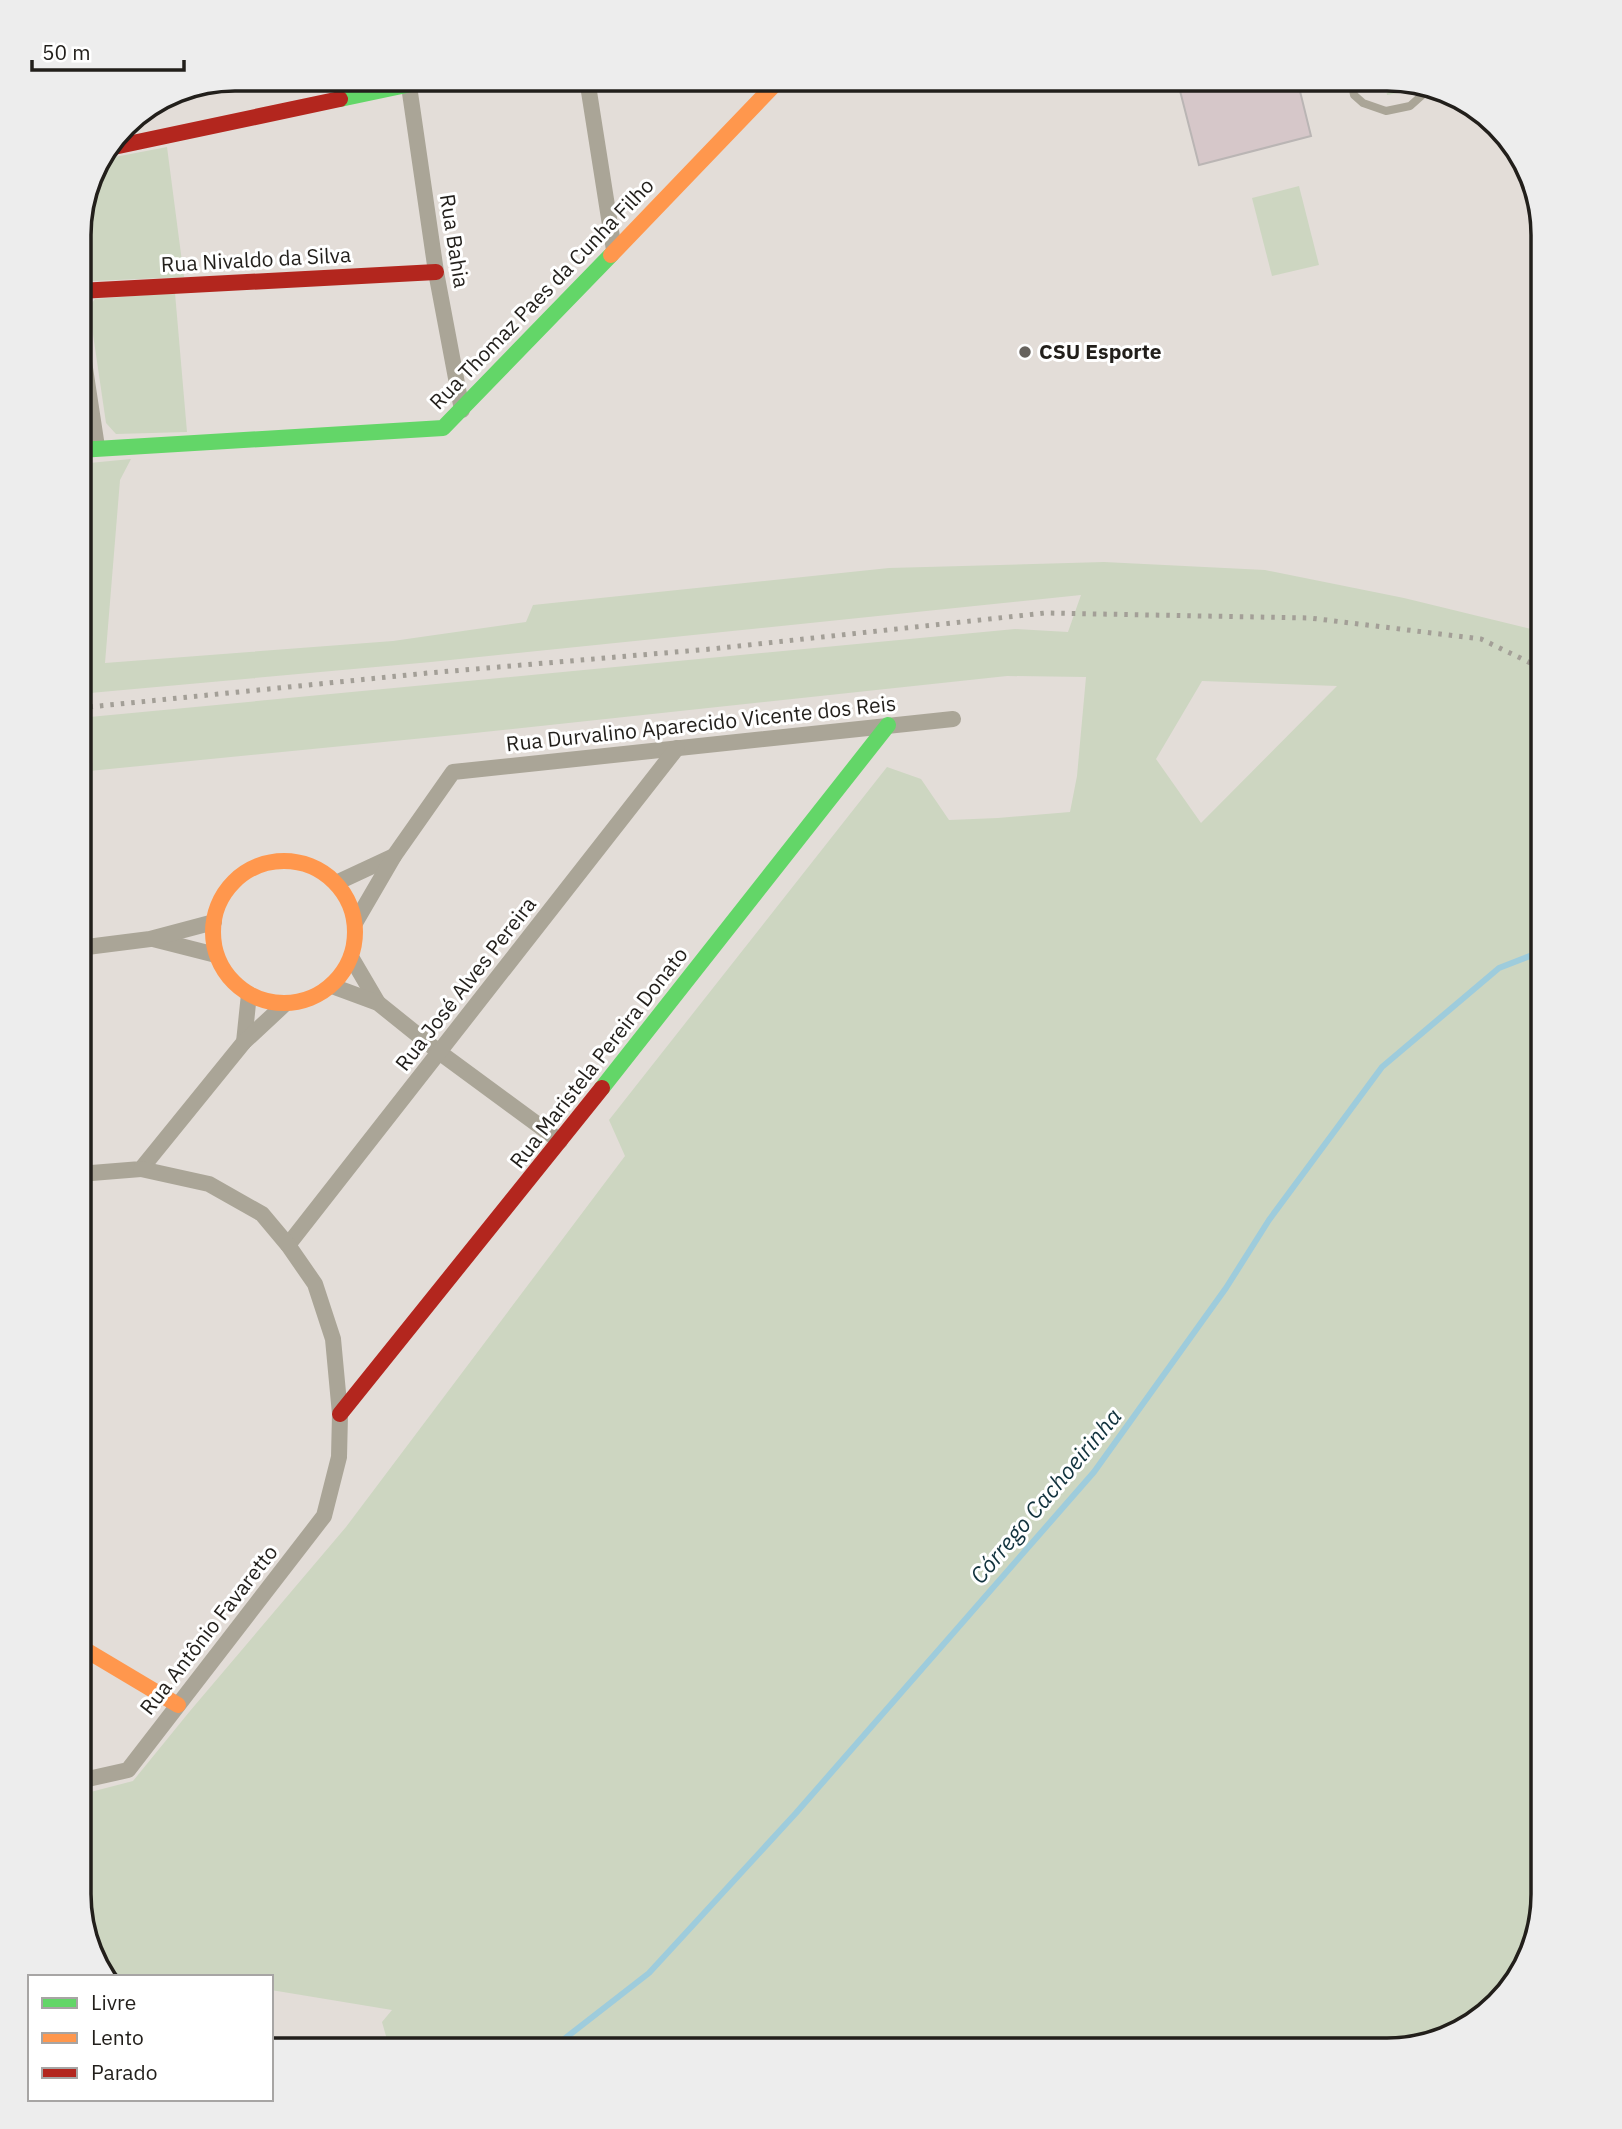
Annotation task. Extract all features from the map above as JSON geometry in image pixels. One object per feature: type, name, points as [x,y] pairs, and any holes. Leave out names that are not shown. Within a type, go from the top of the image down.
[{"type":"street","points":[[123,145],[367,91]]},
{"type":"street","name":"Rua Bahia","points":[[409,91],[436,272],[462,410]]},
{"type":"street","points":[[589,91],[614,250]]},
{"type":"street","name":"Rua Thomaz Paes da Cunha Filho","points":[[91,448],[433,430],[447,425],[768,91]]},
{"type":"street","name":"Rua Nivaldo da Silva","points":[[91,290],[436,272]]},
{"type":"street","points":[[91,408],[97,447]]},
{"type":"street","name":"Rua Durvalino Aparecido Vicente dos Reis","points":[[394,856],[453,772],[953,719]]},
{"type":"street","name":"Rua Maristela Pereira Donato","points":[[340,1414],[560,1141],[888,725]]},
{"type":"street","name":"Rua José Alves Pereira","points":[[288,1245],[677,748]]},
{"type":"street","points":[[336,883],[394,856]]},
{"type":"street","points":[[355,923],[394,856]]},
{"type":"street","points":[[289,861],[302,863],[326,874],[336,883],[348,901],[355,923],[355,946],[346,968],[332,986],[310,999],[273,1002],[249,994],[229,977],[216,954],[214,922],[217,909],[230,886],[251,869],[263,864],[289,861]]},
{"type":"street","points":[[91,946],[150,939],[214,922]]},
{"type":"street","points":[[150,939],[216,954]]},
{"type":"street","points":[[351,957],[378,1003]]},
{"type":"street","points":[[332,986],[378,1003],[439,1052],[560,1141]]},
{"type":"street","points":[[244,1042],[249,994]]},
{"type":"street","points":[[141,1169],[244,1042],[286,1003]]},
{"type":"street","points":[[91,1173],[141,1169],[209,1184],[262,1214],[315,1284],[333,1339],[340,1414]]},
{"type":"street","name":"Rua Antônio Favaretto","points":[[91,1778],[128,1770],[324,1516],[339,1457],[340,1414]]},
{"type":"street","points":[[91,1653],[178,1705]]},
{"type":"lane","points":[[1353,91],[1363,103],[1386,111],[1409,106],[1423,96]]},
{"type":"green space","points":[[1386,91],[1403,92],[1387,95]]},
{"type":"green space","points":[[167,147],[184,277],[91,279],[92,216],[102,180],[114,157]]},
{"type":"green space","points":[[1299,186],[1319,265],[1272,276],[1252,198]]},
{"type":"green space","points":[[175,293],[187,432],[116,434],[106,423],[91,321],[91,304],[95,299]]},
{"type":"green space","points":[[131,459],[120,480],[105,663],[393,641],[526,622],[533,605],[889,568],[1104,562],[1265,570],[1404,598],[1531,629],[1531,1903],[1523,1940],[1507,1974],[1482,2002],[1467,2014],[1424,2033],[1387,2038],[387,2038],[382,2022],[392,2010],[273,1990],[273,1975],[115,1974],[102,1949],[92,1913],[91,1792],[133,1781],[346,1527],[625,1156],[609,1120],[887,767],[921,779],[949,820],[1070,812],[1077,776],[1086,677],[1007,676],[91,771],[91,717],[1015,629],[1068,632],[1081,595],[431,662],[91,693],[91,463]],"holes":[[[1202,681],[1337,686],[1201,823],[1156,759]]]},
{"type":"building","points":[[1180,91],[1300,91],[1311,136],[1199,165]]},
{"type":"waterway","name":"Córrego Cachoeirinha","points":[[565,2038],[649,1973],[796,1813],[1094,1472],[1226,1288],[1269,1220],[1382,1067],[1499,968],[1531,956]]},
{"type":"railway","points":[[91,707],[428,673],[711,649],[1045,613],[1310,618],[1481,639],[1531,663]]},
{"type":"traffic: fast","points":[[340,99],[378,91]]},
{"type":"traffic: fast","points":[[91,449],[443,428],[611,255]]},
{"type":"traffic: fast","points":[[602,1088],[888,725]]},
{"type":"traffic: slow","points":[[611,255],[768,91]]},
{"type":"traffic: slow","points":[[284,861],[311,866],[334,882],[350,905],[355,932],[350,959],[334,982],[311,998],[284,1003],[257,998],[234,982],[218,959],[213,932],[218,905],[234,882],[257,866],[284,861]]},
{"type":"traffic: slow","points":[[91,1653],[178,1705]]},
{"type":"traffic: jam","points":[[123,145],[340,99]]},
{"type":"traffic: jam","points":[[91,290],[436,272]]},
{"type":"traffic: jam","points":[[340,1414],[602,1088]]},
{"type":"place","name":"CSU Esporte","points":[[1025,352]]}]
